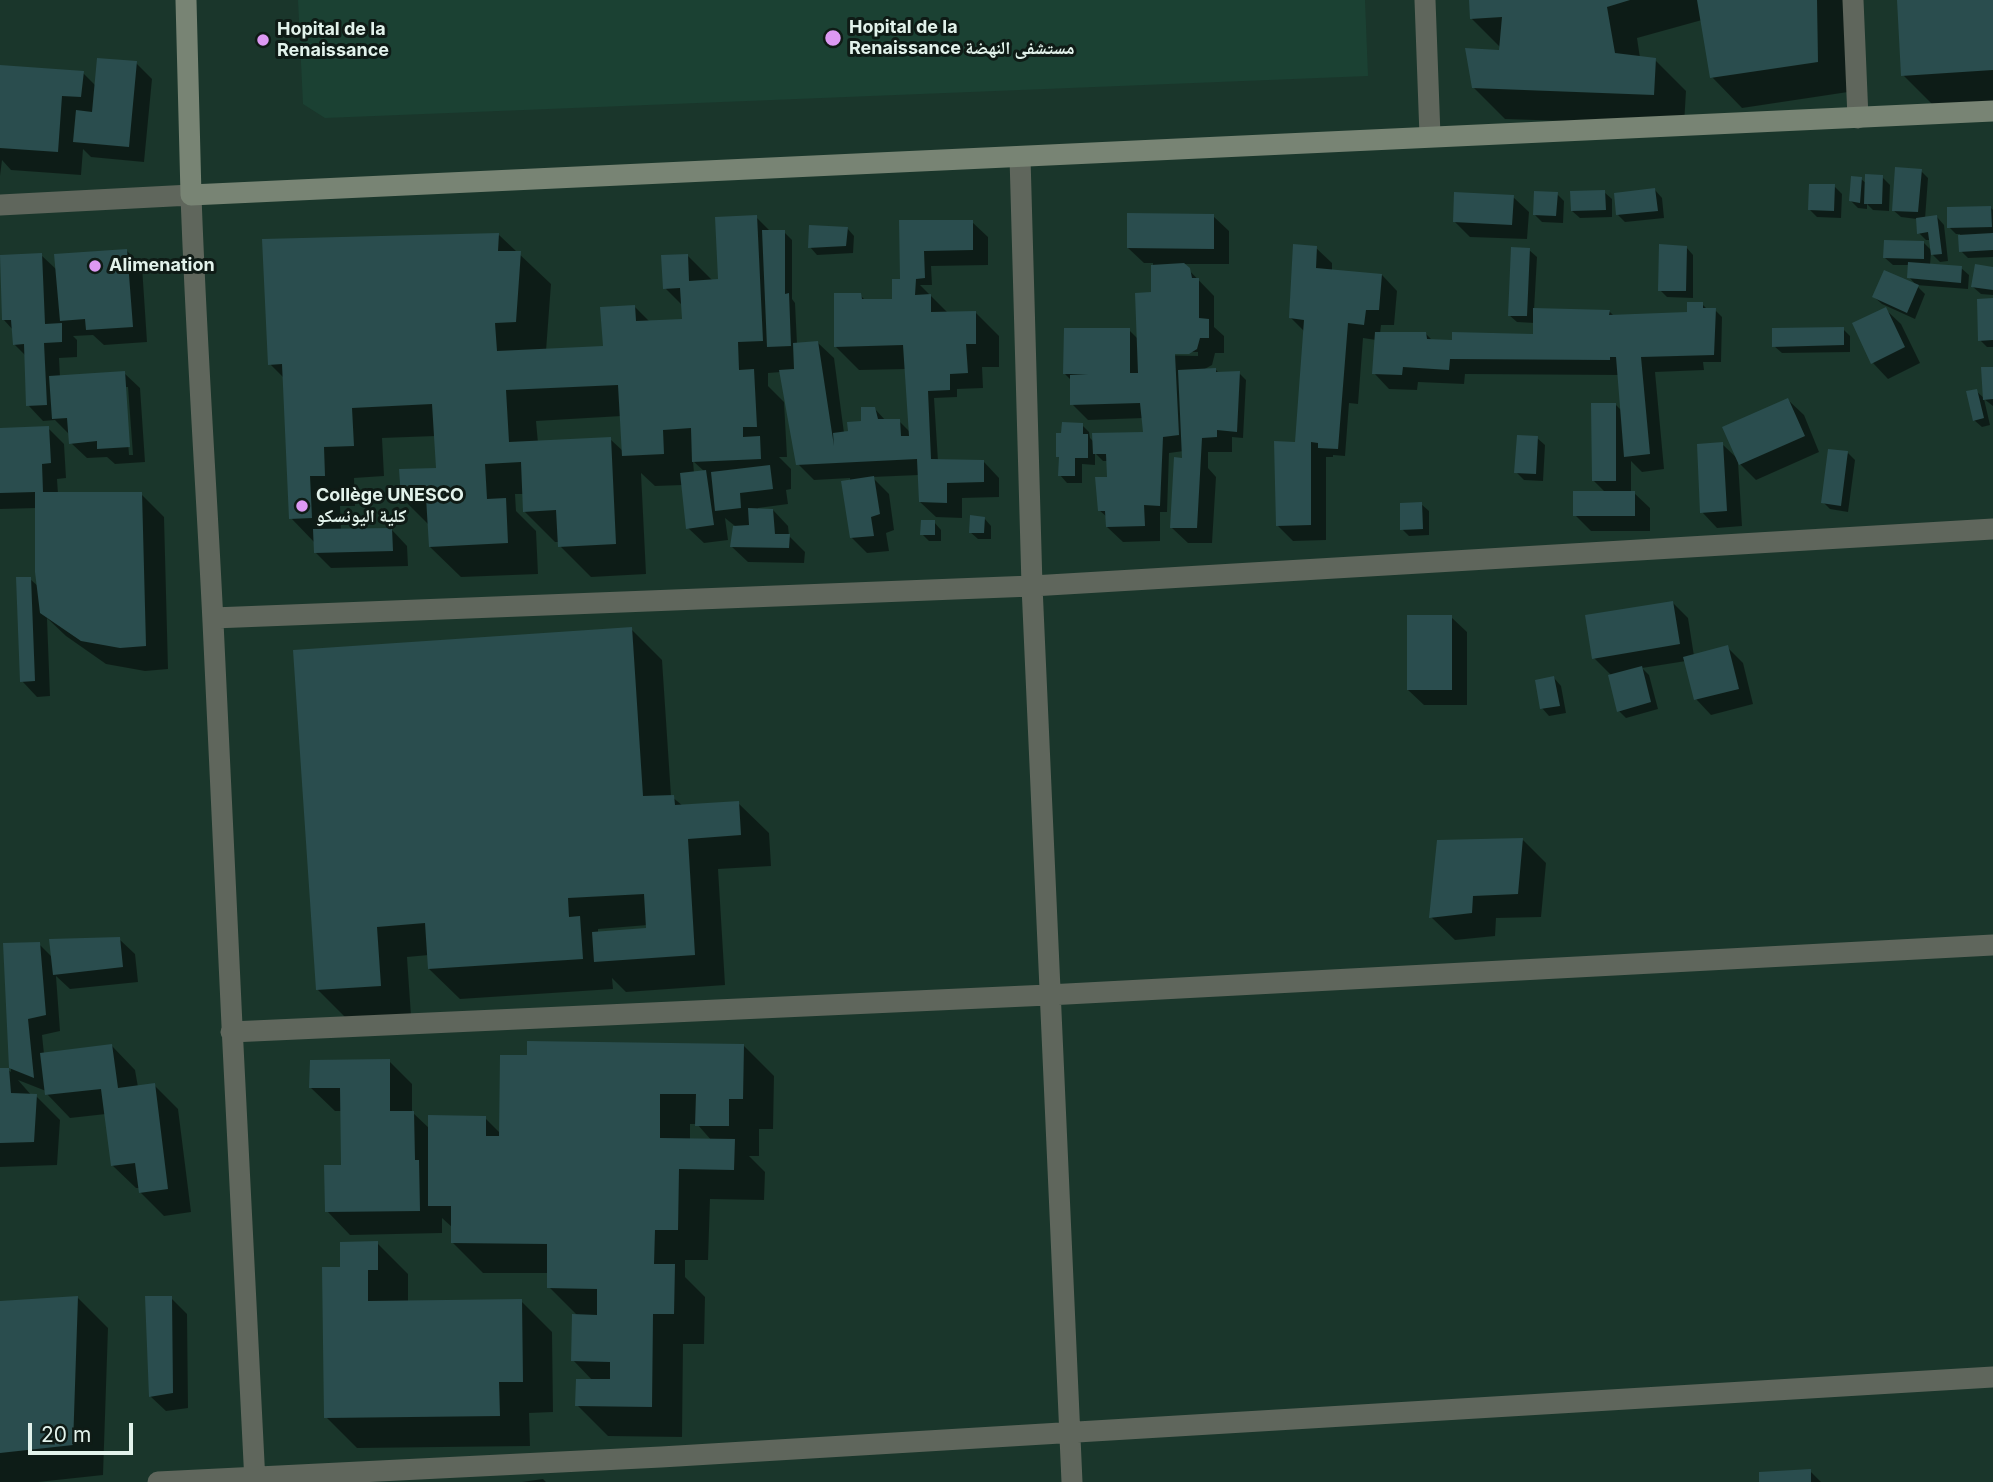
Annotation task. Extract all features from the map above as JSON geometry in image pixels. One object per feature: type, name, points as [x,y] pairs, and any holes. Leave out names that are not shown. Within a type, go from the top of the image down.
[{"type":"street","points":[[186,0],[197,356],[213,618],[231,1031],[255,1480]]},
{"type":"street","points":[[1425,0],[1430,136]]},
{"type":"street","points":[[1853,0],[1858,118]]},
{"type":"street","points":[[0,205],[1993,111]]},
{"type":"street","points":[[1020,157],[1032,586],[1048,995],[1072,1482]]},
{"type":"street","points":[[213,618],[1032,586],[1993,529]]},
{"type":"street","points":[[231,1031],[1048,995],[1993,945]]},
{"type":"street","points":[[158,1482],[255,1480],[661,1457],[1993,1377]]},
{"type":"shaded area","name":"Hopital de la Renaissance مستشفى النهضة","points":[[298,0],[1365,0],[1368,76],[325,118],[303,104]]},
{"type":"building","points":[[1469,0],[1630,0],[1607,7],[1615,53],[1656,58],[1654,95],[1472,88],[1465,48],[1499,50],[1502,17],[1470,19]]},
{"type":"building","points":[[1697,0],[1817,0],[1818,62],[1710,78]]},
{"type":"building","points":[[1897,0],[1993,0],[1993,70],[1901,76]]},
{"type":"building","points":[[97,58],[137,61],[129,147],[73,142],[76,110],[92,112]]},
{"type":"building","points":[[0,65],[84,71],[81,97],[62,96],[58,152],[0,148]]},
{"type":"building","points":[[1895,167],[1922,169],[1918,212],[1892,211]]},
{"type":"building","points":[[1865,174],[1883,175],[1882,204],[1864,204]]},
{"type":"building","points":[[1851,176],[1862,177],[1860,203],[1849,201]]},
{"type":"building","points":[[1809,184],[1835,184],[1834,211],[1808,210]]},
{"type":"building","points":[[1655,188],[1658,211],[1616,215],[1614,193]]},
{"type":"building","points":[[1605,190],[1606,210],[1571,211],[1570,191]]},
{"type":"building","points":[[1534,191],[1558,192],[1556,216],[1533,215]]},
{"type":"building","points":[[1454,192],[1514,195],[1512,225],[1453,222]]},
{"type":"building","points":[[1991,206],[1992,227],[1947,228],[1947,207]]},
{"type":"building","points":[[1127,213],[1214,214],[1214,249],[1127,248]]},
{"type":"building","points":[[757,215],[763,341],[738,342],[739,370],[754,369],[757,427],[743,427],[743,437],[760,436],[761,459],[692,462],[691,428],[663,430],[664,454],[622,456],[618,385],[506,390],[509,442],[611,437],[616,544],[558,547],[556,510],[523,512],[521,462],[485,464],[487,499],[506,498],[508,543],[429,547],[426,497],[401,498],[399,469],[436,468],[432,404],[352,408],[354,446],[324,447],[325,476],[310,476],[312,518],[289,519],[282,364],[268,365],[262,239],[499,233],[498,251],[521,251],[516,322],[495,323],[497,351],[603,346],[600,307],[635,305],[636,321],[682,319],[680,288],[663,289],[661,255],[688,254],[689,281],[718,279],[715,217]]},
{"type":"building","points":[[1937,215],[1942,254],[1931,255],[1928,232],[1917,234],[1916,218]]},
{"type":"building","points":[[899,220],[973,220],[973,250],[924,251],[925,278],[916,279],[915,295],[931,294],[931,312],[976,311],[976,344],[966,344],[968,373],[950,374],[950,390],[928,391],[931,459],[984,460],[984,482],[947,483],[947,503],[919,502],[917,459],[796,465],[779,370],[794,369],[793,343],[818,341],[834,446],[833,433],[848,431],[847,422],[861,421],[861,407],[875,407],[878,419],[900,419],[901,436],[909,436],[903,345],[834,347],[834,293],[861,293],[862,299],[892,299],[892,279],[900,279]]},
{"type":"building","points":[[809,225],[848,227],[846,246],[808,248]]},
{"type":"building","points":[[762,230],[785,230],[785,294],[789,293],[791,346],[767,347]]},
{"type":"building","points":[[1993,233],[1993,250],[1959,252],[1958,235]]},
{"type":"building","points":[[1884,240],[1924,241],[1924,259],[1883,258]]},
{"type":"building","points":[[1293,244],[1317,246],[1316,268],[1382,274],[1379,310],[1366,310],[1364,325],[1348,323],[1338,449],[1318,448],[1318,443],[1311,442],[1311,525],[1276,526],[1274,441],[1295,442],[1304,320],[1289,318]]},
{"type":"building","points":[[1659,244],[1687,246],[1686,291],[1658,291]]},
{"type":"building","points":[[1511,247],[1530,248],[1527,316],[1508,316]]},
{"type":"building","points":[[127,249],[133,327],[86,330],[85,319],[60,321],[54,254]]},
{"type":"building","points":[[42,253],[45,324],[62,323],[62,342],[44,343],[47,405],[26,406],[24,344],[13,345],[11,320],[2,320],[0,255]]},
{"type":"building","points":[[1908,262],[1962,266],[1961,283],[1907,278]]},
{"type":"building","points":[[1184,263],[1190,268],[1192,278],[1199,278],[1199,318],[1209,319],[1209,338],[1200,338],[1197,349],[1189,354],[1175,354],[1179,435],[1163,437],[1160,506],[1144,505],[1145,526],[1106,527],[1105,511],[1098,511],[1095,477],[1107,477],[1106,454],[1093,454],[1092,433],[1143,432],[1140,403],[1070,405],[1070,375],[1088,374],[1063,374],[1064,328],[1130,328],[1130,373],[1138,373],[1135,293],[1151,292],[1151,265]]},
{"type":"building","points":[[1975,264],[1993,267],[1993,290],[1971,287]]},
{"type":"building","points":[[1884,270],[1919,285],[1907,313],[1872,297]]},
{"type":"building","points":[[1993,298],[1993,340],[1978,341],[1977,299]]},
{"type":"building","points":[[1687,302],[1703,302],[1703,308],[1716,308],[1714,355],[1641,357],[1650,454],[1624,457],[1616,357],[1610,357],[1610,360],[1450,359],[1449,370],[1403,367],[1402,375],[1372,374],[1375,332],[1426,332],[1427,339],[1452,340],[1452,332],[1533,334],[1533,308],[1610,310],[1609,315],[1687,312]]},
{"type":"building","points":[[1886,307],[1905,347],[1871,364],[1852,323]]},
{"type":"building","points":[[1844,327],[1844,345],[1772,347],[1772,328]]},
{"type":"building","points":[[1981,367],[1993,367],[1993,399],[1983,400]]},
{"type":"building","points":[[1216,368],[1216,372],[1240,371],[1237,432],[1217,430],[1217,437],[1202,438],[1197,528],[1170,528],[1174,457],[1182,458],[1178,370]]},
{"type":"building","points":[[125,371],[130,447],[97,449],[97,441],[69,444],[67,418],[52,419],[49,376]]},
{"type":"building","points":[[1977,389],[1984,418],[1973,421],[1966,391]]},
{"type":"building","points":[[1788,398],[1805,436],[1739,465],[1722,427]]},
{"type":"building","points":[[1591,403],[1616,403],[1616,481],[1592,481]]},
{"type":"building","points":[[1062,422],[1083,423],[1083,434],[1088,434],[1088,458],[1075,458],[1075,476],[1058,476],[1056,433],[1061,433]]},
{"type":"building","points":[[49,426],[51,463],[42,464],[43,492],[142,492],[146,646],[120,648],[81,641],[40,613],[35,572],[35,492],[0,493],[0,428]]},
{"type":"building","points":[[1517,435],[1538,436],[1536,474],[1514,473]]},
{"type":"building","points":[[1723,442],[1727,511],[1700,513],[1697,444]]},
{"type":"building","points":[[1828,449],[1848,451],[1841,506],[1821,503]]},
{"type":"building","points":[[770,465],[773,489],[740,493],[741,508],[715,511],[711,472]]},
{"type":"building","points":[[706,470],[714,525],[686,529],[680,473]]},
{"type":"building","points":[[874,476],[880,514],[871,517],[874,536],[850,538],[841,481]]},
{"type":"building","points":[[1573,491],[1635,491],[1635,516],[1573,516]]},
{"type":"building","points":[[1422,502],[1423,529],[1400,530],[1400,503]]},
{"type":"building","points":[[748,508],[773,509],[775,534],[790,534],[789,548],[730,547],[733,526],[749,525]]},
{"type":"building","points":[[970,515],[985,517],[984,533],[969,533]]},
{"type":"building","points":[[921,520],[935,520],[935,535],[920,535]]},
{"type":"building","points":[[392,528],[393,551],[314,553],[313,529]]},
{"type":"building","points":[[16,577],[31,577],[35,681],[20,682]]},
{"type":"building","points":[[1673,601],[1680,644],[1592,659],[1585,615]]},
{"type":"building","points":[[1407,615],[1452,615],[1452,690],[1407,690]]},
{"type":"building","points":[[632,627],[643,796],[674,795],[675,805],[739,801],[741,835],[688,839],[695,955],[594,962],[592,932],[646,928],[644,894],[568,898],[569,917],[580,916],[583,959],[428,969],[425,923],[377,927],[381,986],[316,990],[293,650]]},
{"type":"building","points":[[1728,645],[1739,689],[1694,700],[1683,657]]},
{"type":"building","points":[[1642,666],[1651,702],[1617,712],[1608,675]]},
{"type":"building","points":[[1554,676],[1560,706],[1540,709],[1535,680]]},
{"type":"building","points":[[1523,838],[1518,894],[1473,896],[1472,913],[1429,918],[1437,840]]},
{"type":"building","points":[[120,937],[123,967],[53,975],[49,939]]},
{"type":"building","points":[[40,942],[46,1015],[28,1019],[34,1078],[9,1068],[3,943]]},
{"type":"building","points":[[527,1041],[744,1044],[743,1099],[729,1099],[729,1126],[695,1126],[696,1094],[660,1094],[660,1138],[735,1139],[734,1170],[679,1169],[678,1230],[655,1230],[654,1264],[675,1264],[674,1314],[653,1314],[652,1407],[575,1406],[576,1379],[610,1379],[610,1362],[571,1361],[572,1314],[597,1315],[597,1289],[547,1288],[547,1244],[451,1243],[451,1206],[428,1206],[428,1115],[486,1116],[486,1136],[499,1136],[500,1055],[527,1055]]},
{"type":"building","points":[[112,1044],[118,1088],[155,1083],[168,1189],[139,1193],[135,1163],[111,1166],[101,1089],[45,1095],[40,1053]]},
{"type":"building","points":[[390,1059],[390,1111],[414,1111],[420,1211],[325,1212],[324,1165],[341,1165],[340,1088],[309,1088],[310,1060]]},
{"type":"building","points":[[0,1068],[9,1068],[11,1093],[37,1094],[34,1142],[0,1143]]},
{"type":"building","points":[[378,1241],[378,1270],[368,1270],[368,1301],[522,1299],[523,1382],[499,1382],[500,1416],[324,1418],[322,1267],[340,1267],[340,1242]]},
{"type":"building","points":[[78,1296],[73,1445],[0,1453],[0,1301]]},
{"type":"building","points":[[145,1296],[172,1296],[173,1393],[149,1397]]},
{"type":"building","points":[[1811,1469],[1811,1482],[1759,1482],[1759,1472]]},
{"type":"place","name":"Hopital de la Renaissance مستشفى النهضة","points":[[833,38]]},
{"type":"place","name":"Hopital de la Renaissance","points":[[263,40]]},
{"type":"place","name":"Alimenation","points":[[95,266]]},
{"type":"place","name":"Collège UNESCO كلية اليونسكو","points":[[302,506]]}]
